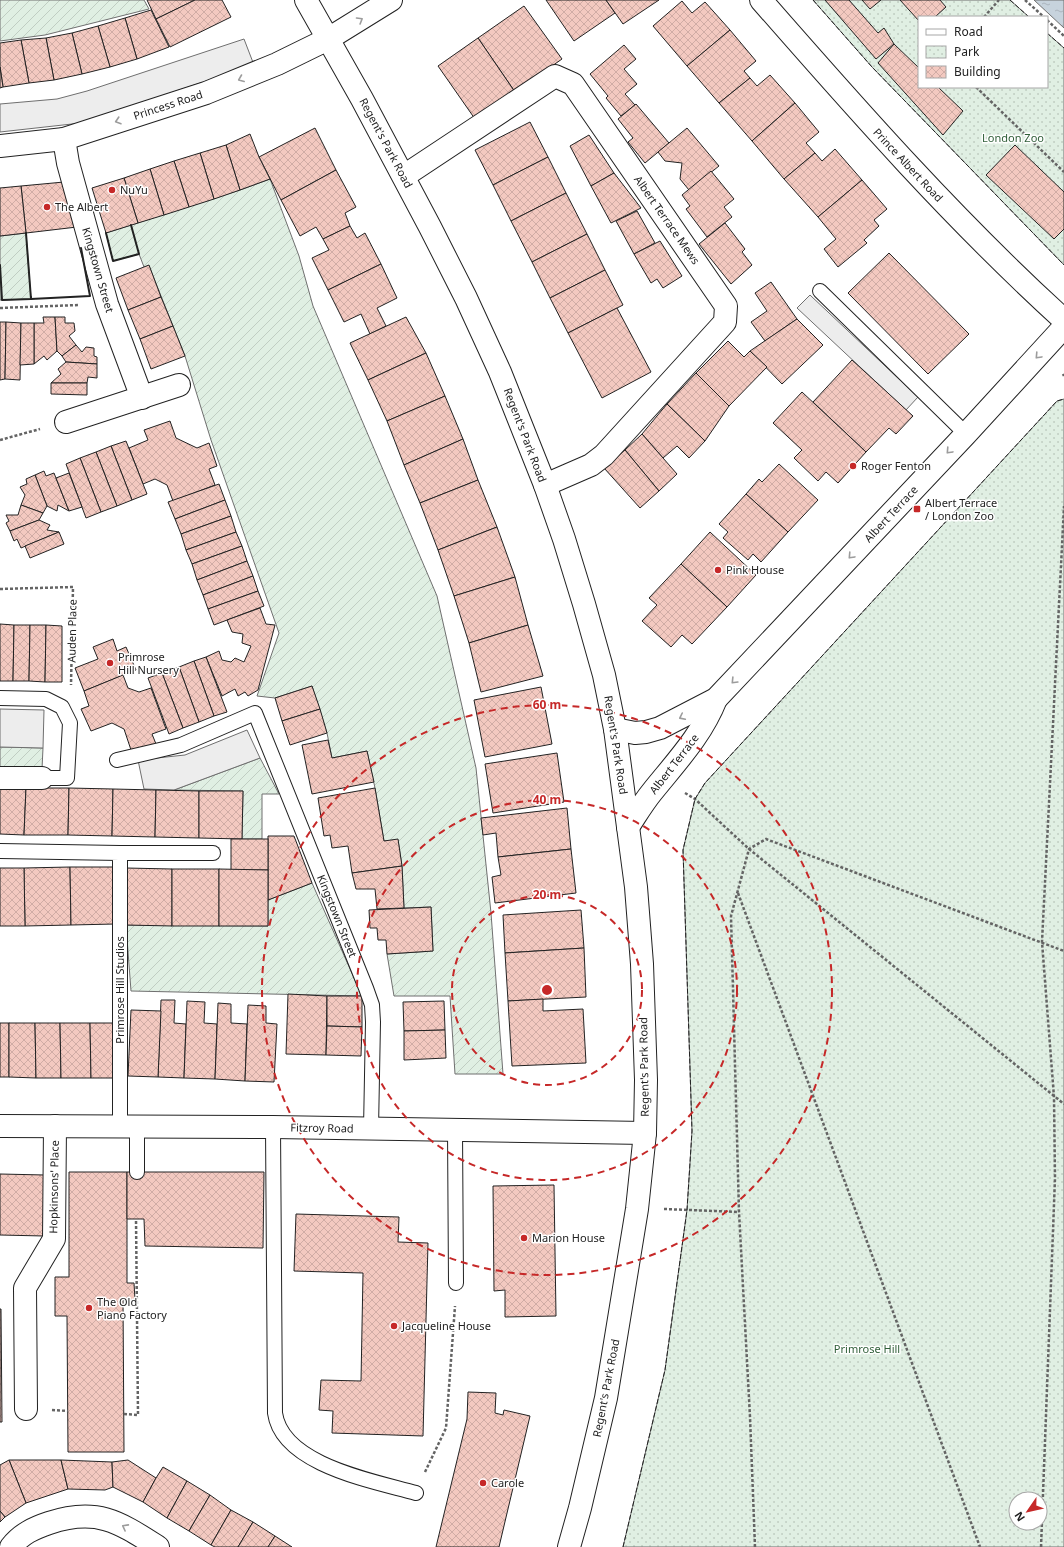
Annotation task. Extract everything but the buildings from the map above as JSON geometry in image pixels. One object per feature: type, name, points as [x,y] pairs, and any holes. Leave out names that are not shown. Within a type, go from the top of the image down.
[{"type":"street","name":"Regent's Park Road","points":[[306,0],[404,176],[466,298],[500,372],[545,485],[584,604],[604,674],[615,729],[636,887],[642,964],[646,1080],[645,1133],[637,1209],[606,1398],[580,1508],[569,1547]]},
{"type":"street","name":"Princess Road","points":[[0,146],[64,139],[206,93],[277,64],[328,39],[391,0]]},
{"type":"street","name":"Prince Albert Road","points":[[761,0],[850,102],[913,171],[1003,264],[1064,320]]},
{"type":"street","name":"Albert Terrace Mews","points":[[404,176],[555,76],[573,84],[726,306],[725,322],[604,455],[591,465],[545,485]]},
{"type":"street","name":"Kingstown Street","points":[[64,139],[68,163],[107,304],[142,398]]},
{"type":"street","name":"Albert Terrace","points":[[615,729],[635,733],[653,730],[687,715],[716,699],[966,434],[1064,327]]},
{"type":"street","points":[[66,422],[178,385]]},
{"type":"street","name":"Albert Terrace","points":[[628,827],[652,792],[689,746],[710,716],[716,699]]},
{"type":"street","points":[[0,778],[42,778]]},
{"type":"street","name":"Fitzroy Road","points":[[0,1126],[273,1127],[645,1133]]},
{"type":"street","name":"Hopkinsons' Place","points":[[26,1409],[25,1288],[54,1239],[55,1126]]},
{"type":"street","points":[[11,1547],[20,1536],[43,1524],[74,1516],[87,1516],[104,1518],[116,1522],[158,1547]]},
{"type":"lane","points":[[820,291],[966,434]]},
{"type":"lane","points":[[0,698],[46,699],[62,706],[70,723],[67,778],[42,778]]},
{"type":"lane","name":"Kingstown Street","points":[[117,760],[181,745],[255,713],[372,1006],[371,1129]]},
{"type":"lane","points":[[0,851],[213,853]]},
{"type":"lane","name":"Primrose Hill Studios","points":[[120,853],[129,1126],[137,1172]]},
{"type":"lane","points":[[273,1127],[275,1413],[277,1423],[282,1433],[295,1446],[312,1458],[342,1472],[416,1493]]},
{"type":"lane","points":[[455,1130],[456,1283]]},
{"type":"path","points":[[985,16],[999,0]]},
{"type":"path","points":[[1025,0],[1043,16]]},
{"type":"path","points":[[1048,21],[1064,36]]},
{"type":"path","points":[[977,88],[1064,172]]},
{"type":"path","points":[[0,308],[107,304]]},
{"type":"path","points":[[0,440],[66,422]]},
{"type":"path","points":[[1041,1547],[1055,1178],[1054,1097],[1042,942],[1064,506]]},
{"type":"path","name":"Auden Place","points":[[0,589],[73,587],[70,723]]},
{"type":"path","points":[[662,780],[695,799],[749,849],[1064,1104]]},
{"type":"path","points":[[755,1547],[740,1212],[731,916],[749,849],[766,839],[1064,951]]},
{"type":"path","points":[[738,893],[980,1547]]},
{"type":"path","points":[[637,1209],[740,1212]]},
{"type":"path","points":[[124,1414],[138,1414],[136,1219]]},
{"type":"path","points":[[416,1493],[446,1428],[456,1283]]},
{"type":"green space","points":[[0,0],[144,0],[149,9],[45,35],[0,41]]},
{"type":"green space","name":"London Zoo","points":[[813,0],[1010,0],[1028,16],[918,16],[918,88],[1048,88],[1048,34],[1064,48],[1064,265],[872,67]]},
{"type":"green space","points":[[270,179],[299,256],[313,306],[437,596],[476,768],[491,913],[503,1074],[455,1074],[450,996],[394,996],[387,954],[433,951],[431,907],[404,908],[402,866],[398,840],[384,841],[367,751],[332,758],[327,733],[312,686],[275,698],[257,696],[279,633],[211,440],[185,356],[149,266],[144,267],[139,254],[113,261],[106,233]]},
{"type":"green space","points":[[26,233],[31,299],[0,300],[0,236]]},
{"type":"green space","name":"Primrose Hill","points":[[1064,399],[1064,1547],[623,1547],[665,1370],[687,1210],[692,1131],[683,850],[695,799],[705,783],[1057,401]]},
{"type":"green space","points":[[0,747],[43,748],[42,769],[0,768]]},
{"type":"green space","points":[[260,758],[279,794],[262,794],[262,839],[242,839],[243,791],[174,790]]},
{"type":"green space","points":[[312,883],[362,996],[131,991],[126,925],[268,926],[268,900]]},
{"type":"shaded area","points":[[244,39],[254,65],[81,123],[0,132],[0,104],[57,99],[87,91]]},
{"type":"shaded area","points":[[810,295],[918,397],[906,410],[797,308]]},
{"type":"shaded area","points":[[0,709],[44,710],[43,748],[0,747]]},
{"type":"shaded area","points":[[247,730],[260,758],[174,790],[144,789],[138,760],[185,755]]},
{"type":"water","points":[[1034,0],[1064,0],[1064,28]]},
{"type":"fence","points":[[813,0],[872,67],[1064,265]]},
{"type":"fence","points":[[1010,0],[1028,16]]},
{"type":"fence","points":[[1048,34],[1064,48]]},
{"type":"fence","points":[[623,1547],[665,1370],[687,1210],[692,1131],[683,850],[695,799],[705,783],[1057,401],[1064,399]]},
{"type":"wall","points":[[106,233],[113,261],[139,254],[131,225]]},
{"type":"wall","points":[[26,233],[31,299],[90,296],[81,248]]},
{"type":"wall","points":[[0,265],[2,300],[31,299],[31,297]]},
{"type":"place","name":"NuYu","points":[[112,190]]},
{"type":"place","name":"The Albert","points":[[47,207]]},
{"type":"place","name":"Roger Fenton","points":[[853,466]]},
{"type":"place","name":"Albert Terrace / London Zoo","points":[[917,509]]},
{"type":"place","name":"Pink House","points":[[718,570]]},
{"type":"place","name":"Primrose Hill Nursery","points":[[110,663]]},
{"type":"place","name":"Marion House","points":[[524,1238]]},
{"type":"place","name":"The Old Piano Factory","points":[[89,1308]]},
{"type":"place","name":"Jacqueline House","points":[[394,1326]]},
{"type":"place","name":"Carole","points":[[483,1483]]}]
